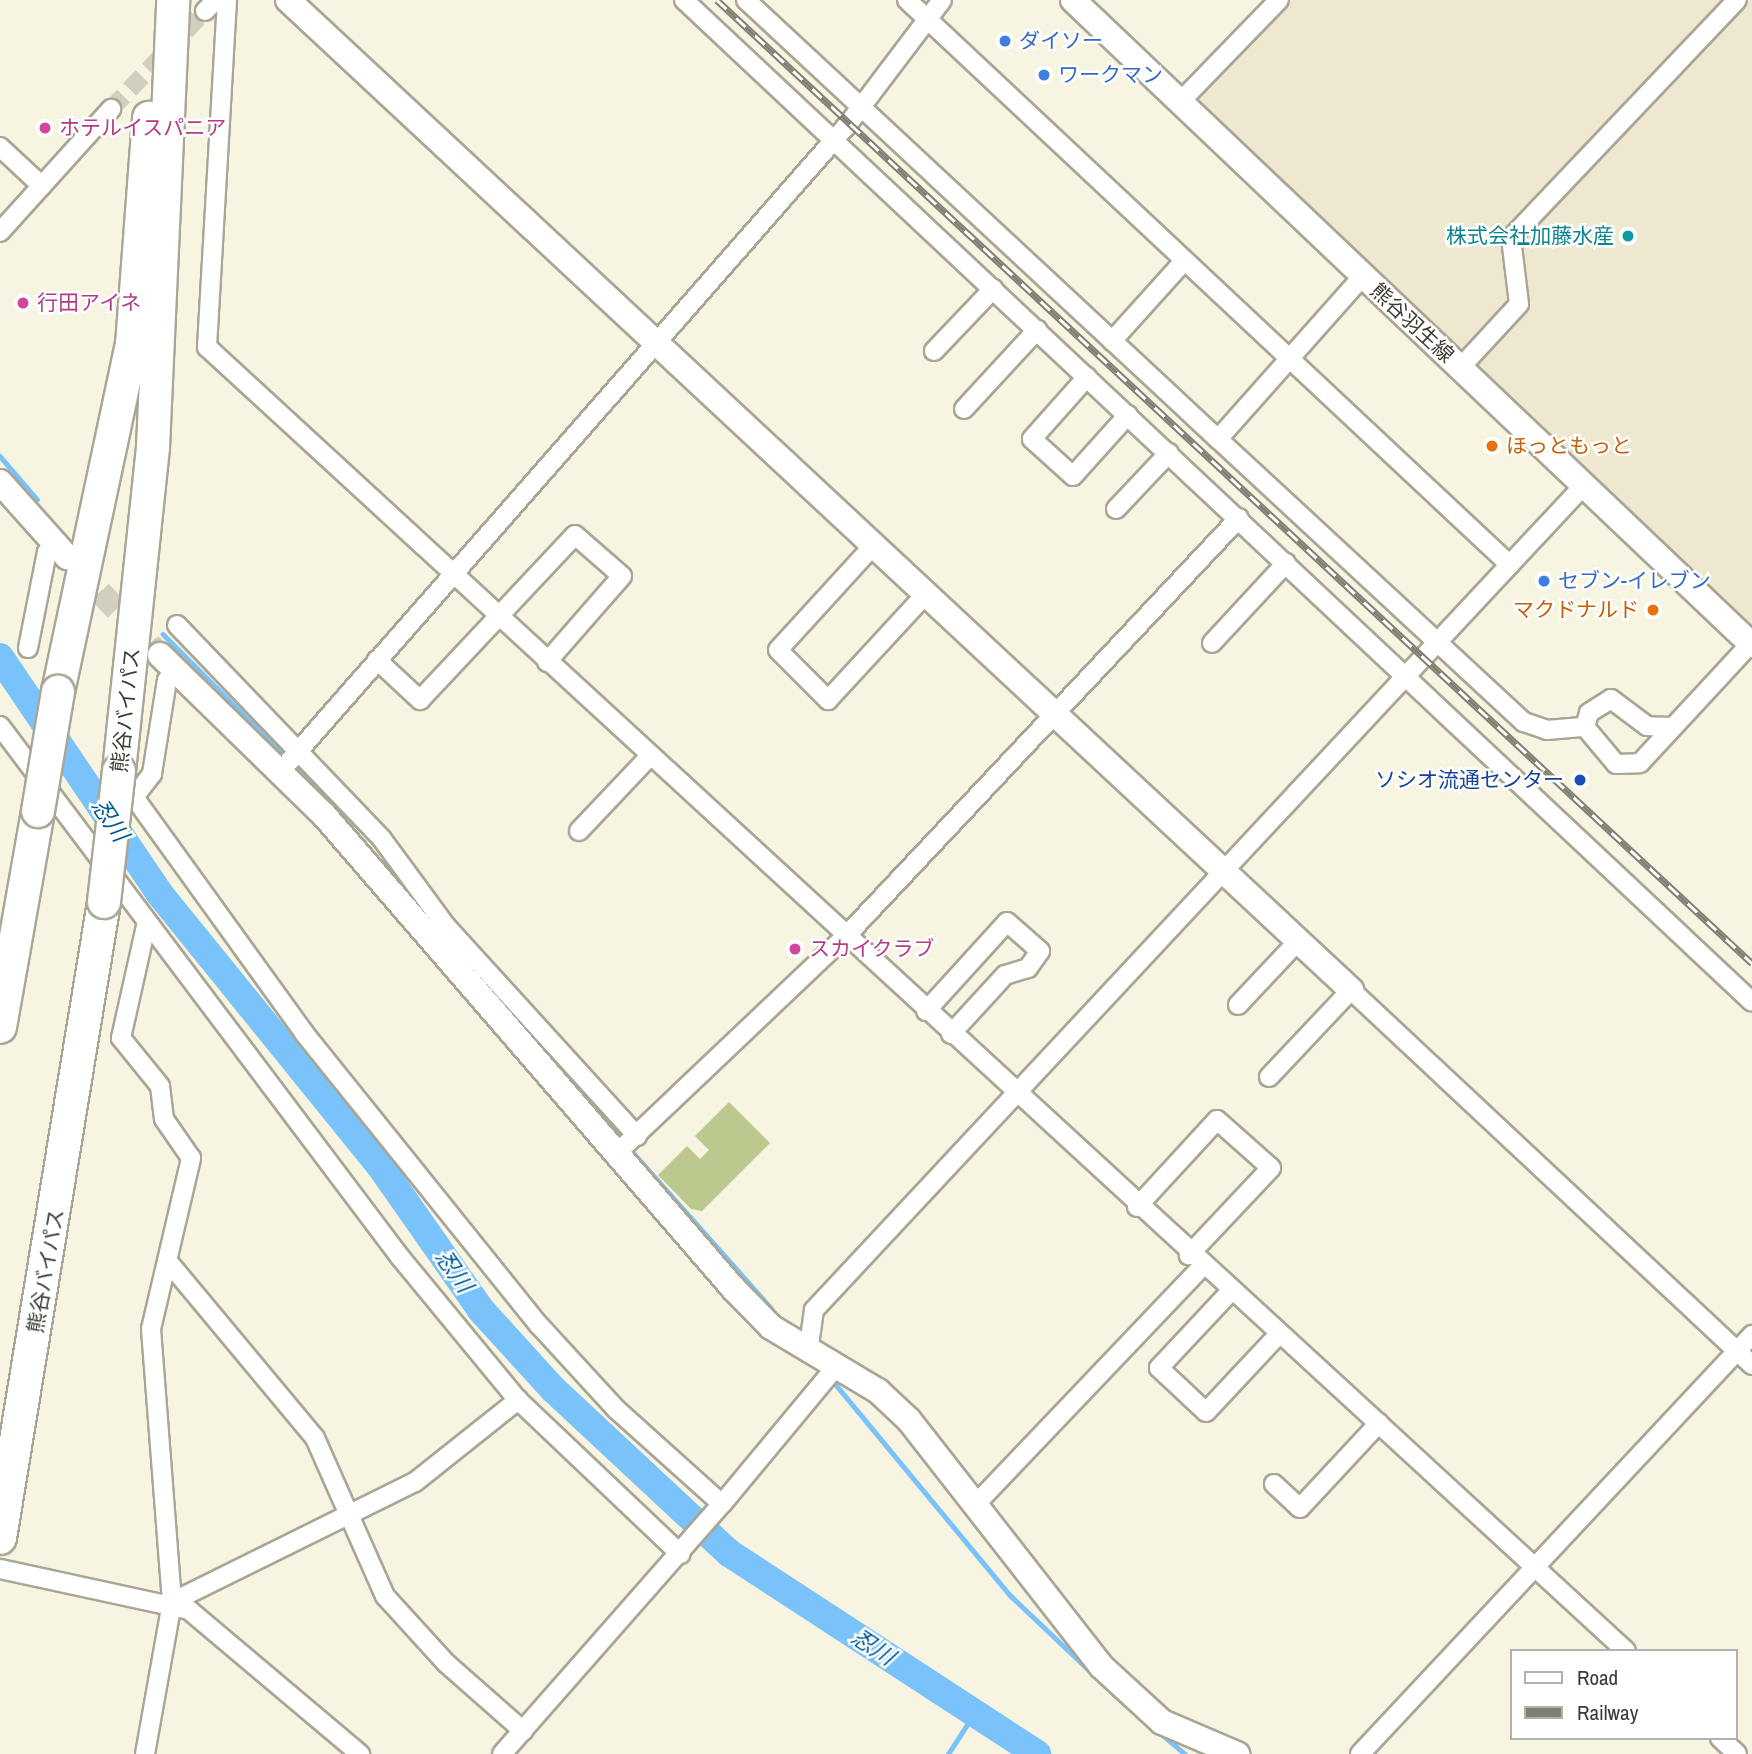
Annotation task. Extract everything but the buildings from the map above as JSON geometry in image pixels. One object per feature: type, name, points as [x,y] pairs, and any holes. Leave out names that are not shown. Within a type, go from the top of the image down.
[{"type":"highway","points":[[0,1027],[58,692],[132,345],[155,0]]},
{"type":"highway","name":"熊谷バイパス","points":[[0,1538],[104,902],[119,771],[153,447],[173,0]]},
{"type":"street","points":[[227,0],[207,347],[451,575],[847,935],[1136,1208],[1380,1423],[1624,1649]]},
{"type":"street","points":[[288,0],[656,341],[1051,714],[1225,870],[1752,1364]]},
{"type":"street","points":[[684,0],[1752,1002]]},
{"type":"street","points":[[746,0],[1524,722],[1547,730],[1585,727]]},
{"type":"street","points":[[907,0],[1510,565]]},
{"type":"street","points":[[289,762],[834,141],[942,0]]},
{"type":"street","name":"熊谷羽生線","points":[[1073,0],[1751,644]]},
{"type":"street","points":[[1180,102],[1279,0]]},
{"type":"street","points":[[1460,368],[1518,304],[1511,239],[1737,0]]},
{"type":"street","points":[[0,232],[111,109]]},
{"type":"street","points":[[0,147],[42,186]]},
{"type":"street","points":[[1112,341],[1184,261]]},
{"type":"street","points":[[1218,439],[1363,277]]},
{"type":"street","points":[[934,351],[993,289]]},
{"type":"street","points":[[964,409],[1037,330]]},
{"type":"street","points":[[1087,377],[1032,439],[1073,476],[1128,415]]},
{"type":"street","points":[[1116,509],[1169,453]]},
{"type":"street","points":[[0,482],[61,551]]},
{"type":"street","points":[[808,1352],[814,1310],[1435,641],[1584,485]]},
{"type":"street","points":[[627,1144],[847,935],[1051,714],[1239,518]]},
{"type":"street","points":[[377,660],[420,700],[575,535],[622,576],[547,662]]},
{"type":"street","points":[[872,547],[778,650],[828,700],[925,596]]},
{"type":"street","points":[[28,648],[47,552],[61,551]]},
{"type":"street","points":[[1212,643],[1286,563]]},
{"type":"street","points":[[177,625],[289,762],[627,1144],[733,1288],[808,1352],[878,1391],[909,1420],[1126,1690],[1162,1722],[1237,1754]]},
{"type":"street","points":[[1585,727],[1616,764],[1628,768],[1672,727],[1751,644]]},
{"type":"street","points":[[169,663],[289,762]]},
{"type":"street","points":[[169,663],[152,774],[134,797],[304,1033],[539,1325],[616,1409],[722,1504]]},
{"type":"street","points":[[1585,727],[1589,713],[1611,699],[1647,726],[1672,727]]},
{"type":"street","points":[[0,726],[146,926],[518,1400],[680,1554]]},
{"type":"street","points":[[579,831],[650,756]]},
{"type":"street","points":[[926,1011],[1007,922],[1040,951],[1028,968],[1005,975],[951,1034]]},
{"type":"street","points":[[145,1754],[172,1602],[151,1329],[170,1264],[191,1158],[164,1119],[160,1086],[121,1038],[146,926]]},
{"type":"street","points":[[1238,1005],[1298,940]]},
{"type":"street","points":[[1269,1077],[1351,990]]},
{"type":"street","points":[[975,1505],[1195,1261],[1271,1168],[1217,1120],[1136,1208]]},
{"type":"street","points":[[170,1264],[315,1438],[385,1596],[446,1663],[523,1731]]},
{"type":"street","points":[[1230,1292],[1159,1368],[1206,1412],[1278,1335]]},
{"type":"street","points":[[1360,1754],[1538,1568],[1752,1335]]},
{"type":"street","points":[[502,1754],[680,1554],[835,1368]]},
{"type":"street","points":[[172,1602],[415,1482],[518,1400]]},
{"type":"street","points":[[1274,1484],[1300,1508],[1380,1423]]},
{"type":"street","points":[[0,1569],[172,1602],[360,1754]]},
{"type":"street","points":[[1722,1740],[1737,1754]]},
{"type":"shaded area","points":[[1289,0],[1752,0],[1752,627],[1195,98]]},
{"type":"green space","points":[[729,1102],[770,1143],[702,1211],[691,1209],[658,1175],[687,1146],[700,1159],[709,1150],[695,1136]]},
{"type":"waterway","points":[[0,456],[37,499]]},
{"type":"waterway","points":[[163,634],[287,758]]},
{"type":"waterway","name":"忍川","points":[[0,657],[159,893],[383,1170],[481,1310],[553,1389],[729,1553],[1037,1754]]},
{"type":"waterway","points":[[294,764],[425,912]]},
{"type":"waterway","points":[[500,998],[624,1142]]},
{"type":"waterway","points":[[630,1149],[771,1308]]},
{"type":"waterway","points":[[837,1386],[1011,1596],[1125,1704]]},
{"type":"waterway","points":[[948,1754],[974,1714]]},
{"type":"waterway","points":[[1159,1732],[1185,1754]]},
{"type":"tunnel","points":[[111,109],[205,11]]},
{"type":"tunnel","points":[[75,566],[160,655]]},
{"type":"railway","points":[[717,0],[1752,963]]},
{"type":"place","name":"ダイソー","points":[[1005,41]]},
{"type":"place","name":"ワークマン","points":[[1044,75]]},
{"type":"place","name":"ホテルイスパニア","points":[[45,128]]},
{"type":"place","name":"株式会社加藤水産","points":[[1628,236]]},
{"type":"place","name":"行田アイネ","points":[[23,303]]},
{"type":"place","name":"ほっともっと","points":[[1492,446]]},
{"type":"place","name":"セブン-イレブン","points":[[1544,581]]},
{"type":"place","name":"マクドナルド","points":[[1653,610]]},
{"type":"place","name":"ソシオ流通センター","points":[[1580,780]]},
{"type":"place","name":"スカイクラブ","points":[[795,949]]}]
